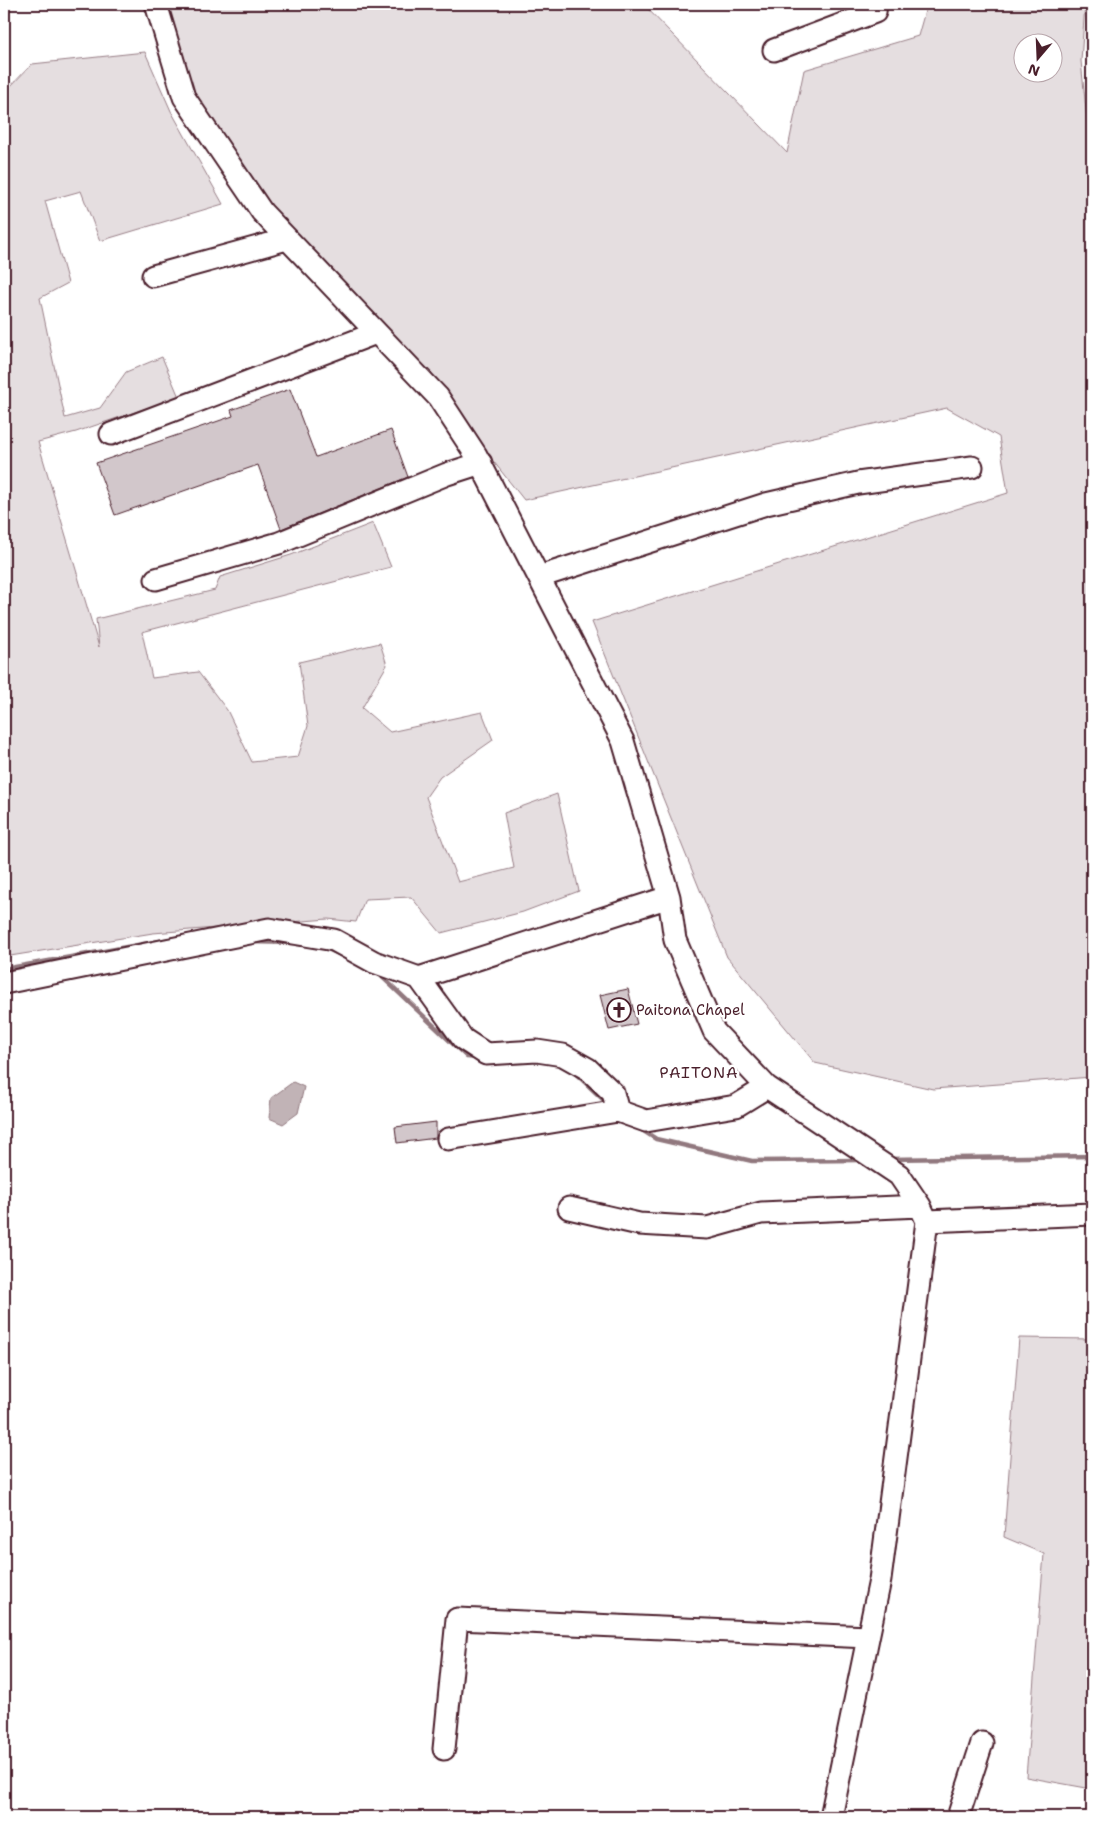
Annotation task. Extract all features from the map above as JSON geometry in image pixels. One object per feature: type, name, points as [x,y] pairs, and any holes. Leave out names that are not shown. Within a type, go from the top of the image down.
[{"type":"street","points":[[156,4],[184,97],[262,212],[438,397],[480,463],[623,741],[669,897],[675,940],[714,1031],[767,1087],[899,1175],[924,1214],[881,1570],[831,1817]]},
{"type":"street","points":[[774,50],[875,12],[876,4]]},
{"type":"street","points":[[153,276],[287,239]]},
{"type":"street","points":[[111,434],[376,332]]},
{"type":"street","points":[[156,579],[279,543],[447,474],[480,463]]},
{"type":"street","points":[[540,577],[766,504],[858,484],[972,467]]},
{"type":"street","points":[[419,978],[669,897]]},
{"type":"street","points":[[4,983],[270,929],[334,940],[374,962],[419,978],[463,1039],[486,1054],[537,1051],[563,1055],[588,1069],[613,1093],[618,1111]]},
{"type":"street","points":[[448,1139],[618,1111],[646,1121],[736,1106],[767,1087]]},
{"type":"street","points":[[569,1208],[639,1224],[707,1228],[761,1213],[1092,1214]]},
{"type":"street","points":[[444,1749],[457,1619],[868,1637]]},
{"type":"street","points":[[958,1817],[982,1743]]},
{"type":"shaded area","points":[[56,4],[132,4],[131,8]]},
{"type":"shaded area","points":[[165,4],[643,4],[787,153],[804,70],[918,36],[927,4],[1085,4],[1081,61],[1092,169],[1092,1077],[933,1089],[815,1063],[727,957],[592,622],[1008,493],[999,437],[947,408],[524,500],[382,321],[273,208],[191,100]]},
{"type":"shaded area","points":[[145,52],[171,111],[223,204],[100,241],[81,191],[45,201],[68,283],[40,298],[65,418],[100,408],[126,372],[162,357],[179,397],[76,432],[38,442],[99,647],[96,619],[215,590],[220,577],[291,555],[373,523],[391,567],[142,632],[152,678],[198,672],[227,710],[252,762],[298,757],[308,726],[299,662],[380,643],[387,665],[362,708],[390,732],[482,712],[493,740],[440,777],[426,797],[458,882],[514,868],[504,813],[557,794],[579,891],[523,912],[441,933],[411,897],[365,899],[356,922],[328,919],[153,933],[4,957],[4,91],[32,64]]},
{"type":"shaded area","points":[[293,1082],[304,1087],[298,1113],[283,1124],[269,1118],[271,1098]]},
{"type":"shaded area","points":[[1019,1338],[1092,1339],[1092,1789],[1026,1777],[1044,1554],[1004,1537]]},
{"type":"building","points":[[290,389],[316,457],[391,430],[408,477],[281,529],[258,465],[115,515],[96,463],[233,416],[231,410]]},
{"type":"building","name":"Paitona Chapel","points":[[628,989],[637,1024],[609,1030],[600,995]]},
{"type":"building","points":[[436,1122],[436,1138],[397,1143],[395,1127]]},
{"type":"waterway","points":[[4,969],[199,934]]},
{"type":"waterway","points":[[251,942],[293,943]]},
{"type":"waterway","points":[[323,947],[341,955]]},
{"type":"waterway","points":[[377,972],[467,1057],[478,1058]]},
{"type":"waterway","points":[[573,1071],[608,1104]]},
{"type":"waterway","points":[[639,1128],[656,1139],[752,1161],[861,1160]]},
{"type":"waterway","points":[[889,1159],[1092,1156]]},
{"type":"place","name":"Paitona Chapel","points":[[619,1010]]},
{"type":"district","name":"PAITONA","points":[[699,1072]]}]
